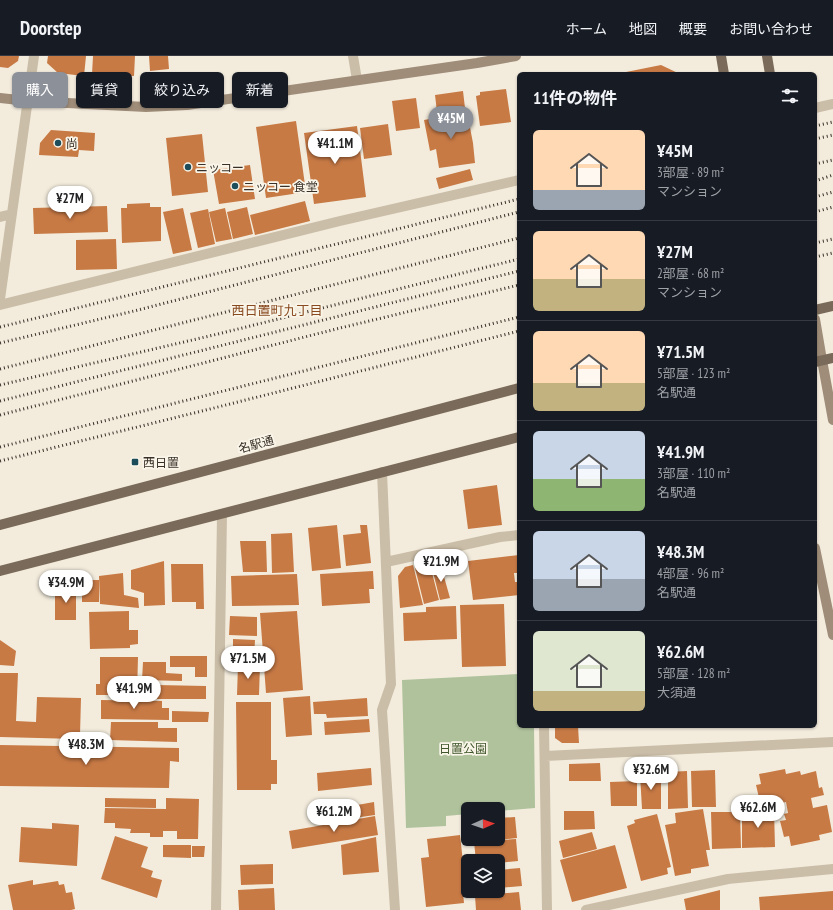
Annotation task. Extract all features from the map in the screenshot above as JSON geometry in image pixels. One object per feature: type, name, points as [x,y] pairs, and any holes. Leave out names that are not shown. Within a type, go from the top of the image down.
[{"type":"main road","points":[[721,56],[724,72]]},
{"type":"main road","points":[[767,56],[770,72]]},
{"type":"main road","points":[[817,310],[833,306]]},
{"type":"main road","points":[[818,361],[833,358]]},
{"type":"main road","name":"名駅通","points":[[0,525],[517,389]]},
{"type":"main road","points":[[0,571],[517,438]]},
{"type":"street","points":[[32,72],[34,56]]},
{"type":"street","points":[[353,56],[356,80]]},
{"type":"street","points":[[68,103],[146,107],[186,105],[356,80],[477,60],[516,56]]},
{"type":"street","points":[[0,98],[12,99]]},
{"type":"street","points":[[817,108],[833,104]]},
{"type":"street","points":[[0,298],[27,108]]},
{"type":"street","points":[[0,305],[340,221],[517,180]]},
{"type":"street","points":[[0,217],[12,214]]},
{"type":"street","points":[[817,347],[818,361],[833,420]]},
{"type":"street","points":[[382,472],[391,684],[382,710],[395,910]]},
{"type":"street","points":[[216,910],[222,514]]},
{"type":"street","points":[[386,562],[500,537],[517,535]]},
{"type":"street","points":[[817,558],[833,635]]},
{"type":"street","points":[[544,728],[547,910]]},
{"type":"street","points":[[545,756],[833,742]]},
{"type":"street","points":[[586,910],[728,879],[833,869]]},
{"type":"green space","name":"日置公園","points":[[517,674],[517,728],[534,728],[535,808],[505,810],[505,802],[461,802],[461,815],[446,816],[446,826],[406,828],[402,680]]},
{"type":"building","points":[[0,56],[19,56],[18,61],[8,68],[0,67]]},
{"type":"building","points":[[48,56],[86,56],[84,72],[76,72],[76,75],[68,74],[68,72],[57,72],[47,63]]},
{"type":"building","points":[[93,56],[135,56],[134,76],[132,76],[132,72],[92,72]]},
{"type":"building","points":[[149,56],[168,56],[169,69],[150,71]]},
{"type":"building","points":[[661,65],[676,72],[626,72]]},
{"type":"building","points":[[506,89],[511,122],[480,126],[476,96],[480,95],[480,92]]},
{"type":"building","points":[[463,91],[465,108],[437,112],[435,95]]},
{"type":"building","points":[[416,98],[420,128],[396,131],[392,101]]},
{"type":"building","points":[[467,112],[475,163],[439,168],[436,149],[430,151],[424,120]]},
{"type":"building","points":[[296,121],[306,192],[266,198],[256,127]]},
{"type":"building","points":[[388,124],[392,155],[364,159],[360,128]]},
{"type":"building","points":[[357,126],[366,197],[314,204],[304,133]]},
{"type":"building","points":[[51,130],[95,133],[94,151],[79,150],[78,157],[39,155],[40,143]]},
{"type":"building","points":[[202,134],[208,192],[172,196],[166,138]]},
{"type":"building","points":[[250,165],[255,199],[219,204],[213,170]]},
{"type":"building","points":[[470,169],[473,180],[439,189],[436,178]]},
{"type":"building","points":[[305,201],[310,221],[255,235],[250,215]]},
{"type":"building","points":[[150,203],[150,207],[161,207],[161,241],[122,243],[121,208],[127,208],[127,204]]},
{"type":"building","points":[[107,206],[108,232],[34,234],[33,208]]},
{"type":"building","points":[[247,207],[253,234],[233,239],[227,212]]},
{"type":"building","points":[[183,208],[192,250],[173,254],[163,212]]},
{"type":"building","points":[[225,208],[232,239],[216,242],[209,212]]},
{"type":"building","points":[[208,209],[215,244],[198,248],[190,213]]},
{"type":"building","points":[[116,239],[117,269],[76,270],[76,240]]},
{"type":"building","points":[[497,485],[502,525],[468,529],[463,490]]},
{"type":"building","points":[[337,525],[341,568],[312,571],[308,528]]},
{"type":"building","points":[[360,525],[367,525],[371,563],[346,566],[343,535],[361,533]]},
{"type":"building","points":[[292,533],[294,572],[272,573],[271,534]]},
{"type":"building","points":[[240,541],[266,541],[267,572],[243,572]]},
{"type":"building","points":[[517,555],[517,573],[514,573],[515,582],[517,582],[517,595],[473,600],[468,561]]},
{"type":"building","points":[[164,561],[165,605],[144,606],[144,593],[131,589],[131,570]]},
{"type":"building","points":[[171,564],[203,564],[204,609],[196,609],[196,602],[172,602]]},
{"type":"building","points":[[413,565],[423,605],[400,608],[398,576],[405,567]]},
{"type":"building","points":[[430,565],[439,600],[424,604],[415,568]]},
{"type":"building","points":[[441,566],[450,598],[440,600],[432,568]]},
{"type":"building","points":[[373,571],[374,589],[369,589],[370,603],[322,606],[320,574]]},
{"type":"building","points":[[123,573],[124,595],[138,598],[139,608],[100,604],[99,576]]},
{"type":"building","points":[[297,574],[299,605],[232,606],[231,576]]},
{"type":"building","points":[[82,580],[99,580],[99,602],[82,602]]},
{"type":"building","points":[[55,587],[76,587],[76,620],[55,620]]},
{"type":"building","points":[[504,604],[506,666],[462,667],[460,605]]},
{"type":"building","points":[[456,606],[457,639],[404,641],[403,613],[426,612],[426,607]]},
{"type":"building","points":[[129,611],[129,630],[138,630],[138,644],[130,645],[130,648],[90,649],[89,612]]},
{"type":"building","points":[[297,611],[303,690],[266,693],[260,613]]},
{"type":"building","points":[[230,616],[257,617],[257,636],[229,635]]},
{"type":"building","points":[[233,639],[255,640],[254,658],[233,658]]},
{"type":"building","points":[[0,640],[16,651],[14,666],[0,665]]},
{"type":"building","points":[[170,656],[207,656],[207,677],[195,677],[195,667],[170,667]]},
{"type":"building","points":[[100,657],[138,657],[137,695],[96,695],[96,684],[100,684]]},
{"type":"building","points":[[143,662],[166,662],[166,673],[182,674],[182,681],[142,680]]},
{"type":"building","points":[[238,665],[260,665],[259,695],[237,695]]},
{"type":"building","points":[[0,673],[18,673],[16,721],[36,722],[37,697],[81,698],[80,735],[76,739],[0,737]]},
{"type":"building","points":[[157,685],[206,686],[206,699],[157,699]]},
{"type":"building","points":[[310,696],[312,735],[286,737],[283,698]]},
{"type":"building","points":[[367,698],[368,716],[327,718],[326,714],[314,714],[313,702]]},
{"type":"building","points":[[101,700],[162,701],[162,708],[169,708],[169,720],[101,719]]},
{"type":"building","points":[[236,702],[271,702],[271,760],[277,760],[277,784],[271,784],[271,790],[237,790]]},
{"type":"building","points":[[172,711],[209,712],[208,722],[172,722]]},
{"type":"building","points":[[369,719],[370,732],[325,735],[324,722]]},
{"type":"building","points":[[111,722],[158,722],[158,728],[177,728],[177,742],[110,740]]},
{"type":"building","points":[[555,728],[578,728],[579,743],[562,743],[555,738]]},
{"type":"building","points":[[0,745],[179,748],[179,762],[170,761],[169,788],[0,786]]},
{"type":"building","points":[[600,763],[601,781],[569,781],[569,764]]},
{"type":"building","points":[[371,768],[372,785],[318,791],[317,773]]},
{"type":"building","points":[[785,769],[786,774],[800,771],[801,775],[816,771],[819,788],[822,787],[824,795],[811,798],[813,808],[827,805],[832,832],[819,835],[820,840],[791,846],[789,836],[784,837],[780,821],[786,820],[784,814],[788,813],[786,802],[765,807],[764,801],[760,802],[756,785],[761,784],[759,774]]},
{"type":"building","points":[[715,770],[716,807],[692,807],[691,771]]},
{"type":"building","points":[[687,771],[688,808],[668,809],[668,772]]},
{"type":"building","points":[[640,774],[661,774],[661,809],[642,809]]},
{"type":"building","points":[[637,781],[637,806],[611,806],[610,782]]},
{"type":"building","points":[[105,798],[156,799],[156,808],[105,807]]},
{"type":"building","points":[[166,798],[199,799],[198,839],[177,839],[177,831],[163,831],[163,837],[150,837],[150,833],[130,833],[131,829],[115,828],[115,823],[104,823],[105,808],[166,809]]},
{"type":"building","points":[[374,802],[375,815],[319,823],[318,812]]},
{"type":"building","points":[[703,809],[710,850],[706,850],[709,866],[691,869],[691,873],[675,876],[665,825],[676,823],[675,813]]},
{"type":"building","points":[[774,810],[775,847],[742,848],[742,811]]},
{"type":"building","points":[[564,811],[594,811],[595,829],[564,830]]},
{"type":"building","points":[[711,812],[740,812],[741,848],[712,849]]},
{"type":"building","points":[[657,814],[671,867],[667,868],[668,874],[641,881],[627,826],[635,823],[634,820]]},
{"type":"building","points":[[375,816],[378,835],[292,849],[289,831]]},
{"type":"building","points":[[515,817],[517,838],[505,839],[505,818]]},
{"type":"building","points":[[52,823],[79,825],[77,866],[19,862],[21,827],[52,829]]},
{"type":"building","points":[[592,832],[597,849],[563,858],[559,841]]},
{"type":"building","points":[[460,835],[462,854],[461,898],[464,898],[464,903],[426,907],[421,858],[429,857],[427,839]]},
{"type":"building","points":[[115,836],[148,847],[141,867],[153,871],[151,877],[162,880],[157,898],[101,879]]},
{"type":"building","points":[[376,837],[379,872],[343,875],[341,845]]},
{"type":"building","points":[[516,839],[518,861],[505,862],[505,854],[475,854],[474,846],[505,846],[505,840]]},
{"type":"building","points":[[163,845],[191,845],[191,858],[163,857]]},
{"type":"building","points":[[615,845],[627,888],[572,902],[560,860]]},
{"type":"building","points":[[192,846],[205,846],[204,857],[192,857]]},
{"type":"building","points":[[273,864],[273,884],[241,885],[240,865]]},
{"type":"building","points":[[520,868],[522,886],[505,887],[505,869]]},
{"type":"building","points":[[33,880],[33,885],[58,881],[59,885],[64,884],[66,893],[72,892],[75,909],[13,910],[8,885]]},
{"type":"building","points":[[274,888],[275,910],[239,910],[238,890]]},
{"type":"building","points":[[720,890],[720,910],[686,910],[684,899]]},
{"type":"building","points":[[833,891],[833,910],[760,910],[759,897]]},
{"type":"building","points":[[519,892],[521,910],[476,910],[475,898],[505,898],[505,893]]},
{"type":"railway","points":[[817,126],[833,122]]},
{"type":"railway","points":[[817,139],[833,135]]},
{"type":"railway","points":[[817,164],[833,160]]},
{"type":"railway","points":[[817,180],[833,175]]},
{"type":"railway","points":[[817,196],[833,192]]},
{"type":"railway","points":[[0,327],[517,199]]},
{"type":"railway","points":[[817,211],[833,207]]},
{"type":"railway","points":[[0,343],[134,311],[517,213]]},
{"type":"railway","points":[[0,369],[517,239]]},
{"type":"railway","points":[[817,243],[833,239]]},
{"type":"railway","points":[[817,257],[833,253]]},
{"type":"railway","points":[[0,385],[218,334],[517,259]]},
{"type":"railway","points":[[0,401],[517,272]]},
{"type":"railway","points":[[0,415],[336,329],[517,285]]},
{"type":"railway","points":[[0,447],[517,318]]},
{"type":"railway","points":[[0,461],[517,332]]},
{"type":"place","name":"尚","points":[[58,143]]},
{"type":"place","name":"ニッコー","points":[[188,167]]},
{"type":"place","name":"ニッコー 食堂","points":[[235,186]]},
{"type":"place","name":"西日置","points":[[135,462]]},
{"type":"district","name":"西日置町九丁目","points":[[277,310]]}]
